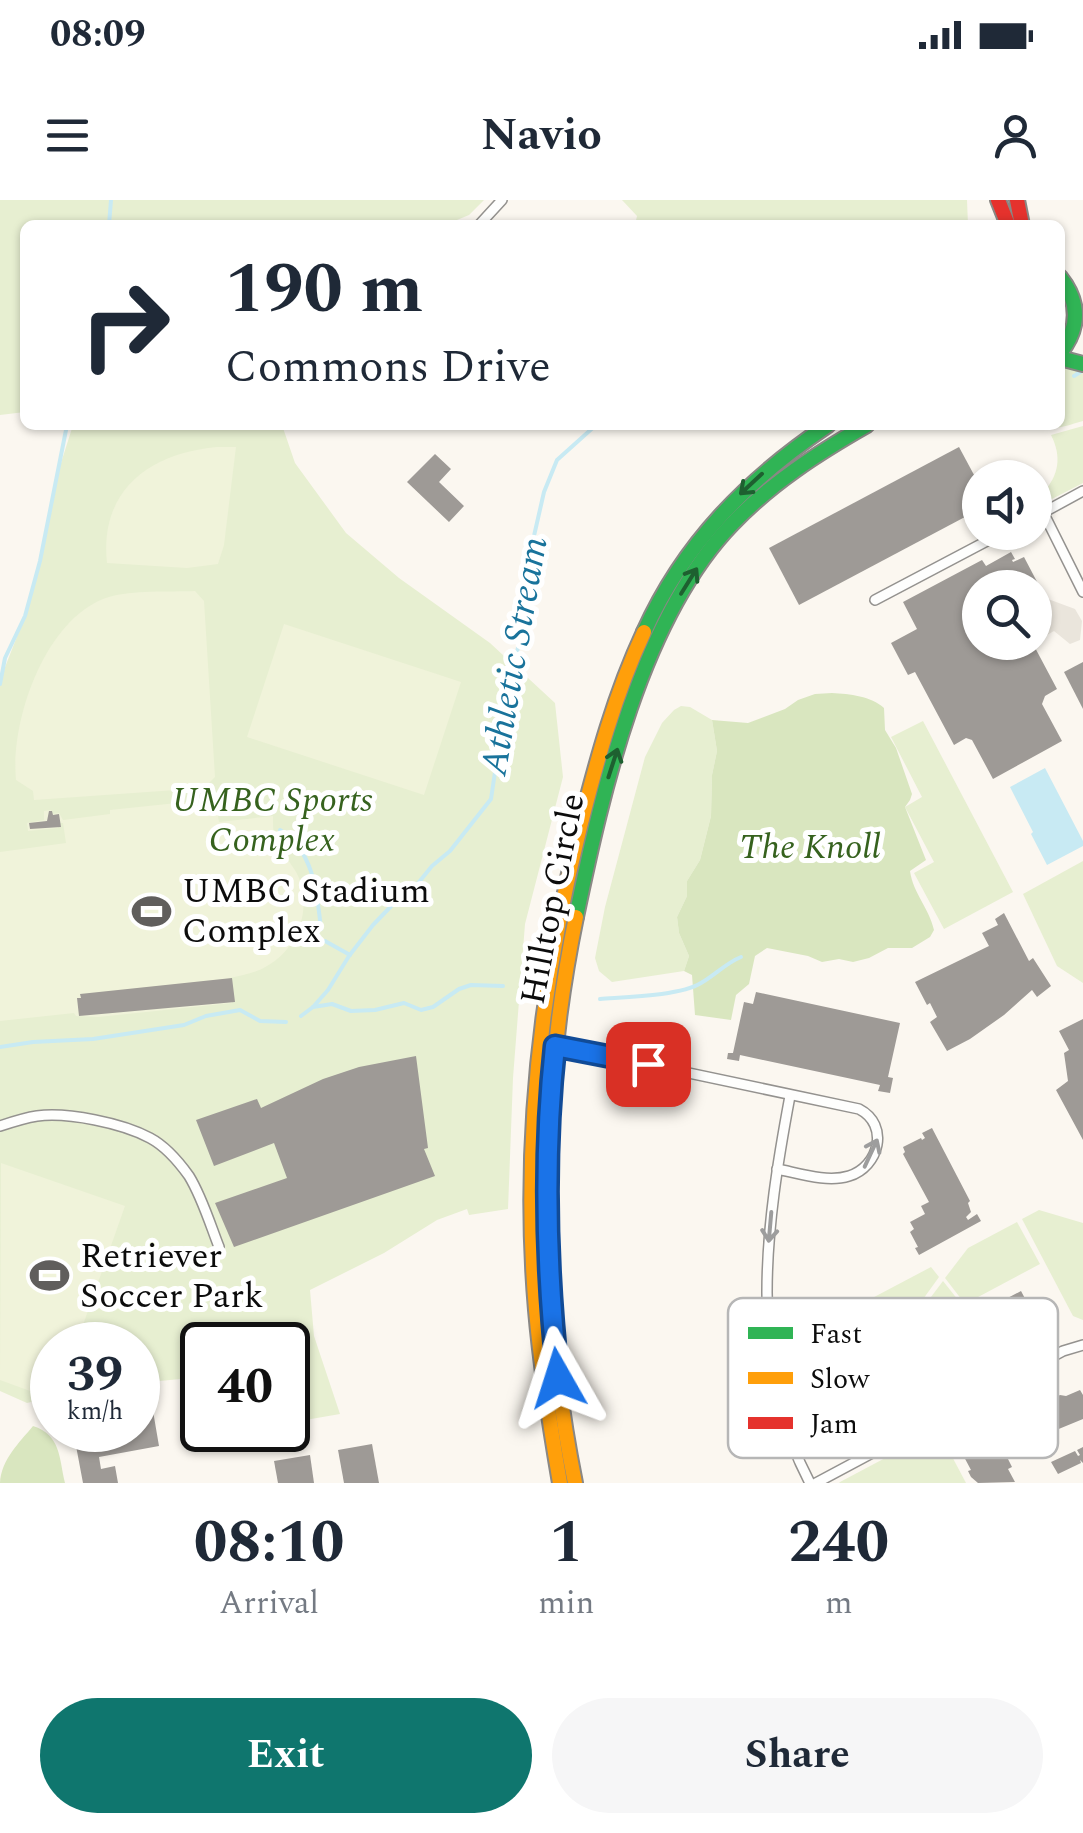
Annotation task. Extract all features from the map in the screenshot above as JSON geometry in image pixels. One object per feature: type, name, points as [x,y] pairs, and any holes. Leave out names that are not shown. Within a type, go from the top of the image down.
[{"type":"street","points":[[484,220],[502,200]]},
{"type":"street","points":[[1065,283],[1076,302],[1079,333]]},
{"type":"street","name":"Hilltop Circle","points":[[560,1483],[543,1381],[532,1173],[548,1045],[558,916],[572,854],[606,732],[646,627],[679,567],[730,504],[780,458],[821,430]]},
{"type":"street","name":"Hilltop Circle","points":[[575,1483],[558,1378],[550,1283],[548,1045],[590,845],[638,687],[665,620],[692,575],[742,514],[794,469],[858,430]]},
{"type":"street","points":[[1052,507],[1083,491]]},
{"type":"street","points":[[1052,537],[1083,592]]},
{"type":"street","points":[[875,600],[970,550]]},
{"type":"street","points":[[548,1045],[859,1109],[878,1130],[876,1149],[863,1169],[851,1176],[814,1176],[777,1169]]},
{"type":"street","points":[[768,1298],[770,1225],[790,1096]]},
{"type":"street","points":[[0,1126],[40,1116],[68,1117],[150,1138],[189,1176],[219,1247]]},
{"type":"street","points":[[1058,1354],[1083,1344]]},
{"type":"street","points":[[799,1458],[813,1483],[860,1458]]},
{"type":"green space","points":[[0,200],[484,200],[469,215],[457,220],[20,220],[20,413],[0,415]]},
{"type":"green space","points":[[622,200],[967,200],[968,220],[636,220],[637,216]]},
{"type":"green space","points":[[1065,366],[1081,370],[1077,375],[1083,373],[1083,421],[1065,427]]},
{"type":"green space","points":[[1083,426],[1083,483],[1052,499],[1058,458],[1051,435]]},
{"type":"green space","name":"UMBC Sports Complex","points":[[71,430],[284,430],[295,463],[346,533],[399,578],[490,643],[555,703],[563,777],[525,924],[508,1209],[469,1215],[467,1209],[437,1220],[384,1253],[310,1290],[314,1336],[340,1414],[310,1419],[310,1322],[180,1322],[180,1379],[160,1381],[160,1322],[30,1322],[30,1402],[0,1391],[0,680],[38,569],[54,485]]},
{"type":"green space","points":[[236,447],[224,545],[218,564],[187,568],[107,563],[111,515],[134,480],[170,457]]},
{"type":"green space","points":[[195,591],[204,601],[215,777],[204,788],[34,800],[33,791],[16,780],[16,756],[26,701],[50,647],[87,608],[109,597]]},
{"type":"green space","points":[[284,624],[461,682],[424,795],[247,737]]},
{"type":"green space","name":"The Knoll","points":[[832,693],[867,698],[884,708],[885,730],[896,748],[912,794],[905,807],[926,860],[910,871],[934,930],[912,948],[888,948],[853,962],[822,962],[767,948],[755,956],[749,984],[736,995],[731,1020],[695,1015],[692,975],[684,971],[689,956],[677,917],[687,896],[687,881],[700,860],[711,816],[717,751],[712,720],[748,723],[798,700]]},
{"type":"green space","points":[[681,706],[712,720],[717,751],[711,816],[700,860],[687,881],[687,896],[677,917],[689,956],[684,971],[612,982],[599,971],[595,958],[605,907],[645,757],[662,723]]},
{"type":"green space","points":[[923,721],[1013,892],[944,929],[914,873],[934,862],[905,807],[922,797],[891,737]]},
{"type":"green space","name":"UMBC Stadium Complex","points":[[215,799],[219,822],[273,816],[277,843],[297,873],[303,890],[302,916],[294,940],[278,959],[249,974],[230,978],[232,1003],[98,1017],[74,1013],[0,1021],[0,852],[66,843],[63,823],[58,828],[28,831],[27,823],[44,820],[44,811],[51,810],[63,820],[110,814],[110,810]]},
{"type":"green space","points":[[1083,861],[1083,983],[1057,966],[1023,894]]},
{"type":"green space","name":"Retriever Soccer Park","points":[[1,1163],[125,1206],[84,1322],[30,1322],[30,1391],[0,1380]]},
{"type":"green space","points":[[1039,1210],[1083,1223],[1083,1320],[1073,1316],[1022,1219]]},
{"type":"green space","points":[[1017,1222],[1040,1264],[976,1298],[960,1298],[945,1278],[968,1248]]},
{"type":"green space","points":[[931,1267],[939,1277],[924,1298],[872,1298]]},
{"type":"green space","points":[[943,1281],[956,1298],[930,1298]]},
{"type":"green space","points":[[30,1430],[30,1452],[58,1452],[65,1483],[0,1483],[7,1459]]},
{"type":"green space","points":[[885,1458],[953,1458],[966,1483],[839,1483]]},
{"type":"shaded area","points":[[1052,600],[1075,609],[1082,621],[1080,640],[1070,644],[1054,631]]},
{"type":"water","points":[[1045,768],[1083,841],[1083,846],[1047,865],[1010,787]]},
{"type":"building","points":[[959,447],[966,460],[962,460],[962,519],[799,605],[769,548]]},
{"type":"building","points":[[435,454],[451,469],[439,482],[464,506],[449,522],[407,482]]},
{"type":"building","points":[[1011,552],[1013,562],[1024,557],[1031,570],[963,570],[982,560],[986,566]]},
{"type":"building","points":[[962,571],[962,660],[1042,660],[1057,689],[1045,696],[1042,704],[1062,741],[993,779],[972,740],[966,738],[954,745],[915,672],[908,675],[891,643],[917,629],[903,602]]},
{"type":"building","points":[[1083,662],[1083,709],[1064,672]]},
{"type":"building","points":[[49,811],[59,814],[61,827],[30,829],[29,823],[47,821]]},
{"type":"building","points":[[1004,913],[1029,961],[1033,958],[1051,986],[1037,997],[1032,990],[1004,1015],[947,1051],[930,1022],[937,1017],[915,982],[989,946],[982,933],[998,925],[995,919]]},
{"type":"building","points":[[232,978],[235,1002],[79,1016],[80,994]]},
{"type":"building","points":[[756,992],[900,1023],[888,1077],[893,1078],[890,1093],[878,1091],[880,1085],[740,1055],[739,1061],[727,1059],[728,1053],[733,1053],[744,1002],[753,1004]]},
{"type":"building","points":[[1083,1019],[1083,1140],[1056,1090],[1068,1081],[1064,1053],[1069,1050],[1059,1031]]},
{"type":"building","points":[[416,1056],[428,1148],[424,1149],[435,1176],[234,1247],[215,1203],[287,1178],[274,1143],[214,1166],[196,1120],[257,1099],[261,1108],[323,1079],[359,1067]]},
{"type":"building","points":[[932,1128],[970,1201],[971,1212],[966,1217],[968,1220],[977,1214],[981,1221],[919,1255],[910,1222],[925,1214],[921,1206],[929,1202],[903,1147],[922,1140],[922,1133]]},
{"type":"building","points":[[1080,1390],[1083,1419],[1058,1429],[1058,1396]]},
{"type":"building","points":[[372,1444],[379,1483],[344,1483],[338,1450]]},
{"type":"building","points":[[1083,1447],[1083,1463],[1080,1460],[1081,1463],[1058,1474],[1051,1462],[1075,1451],[1078,1456],[1077,1450]]},
{"type":"building","points":[[77,1452],[126,1452],[99,1457],[101,1469],[115,1466],[118,1483],[83,1483]]},
{"type":"building","points":[[310,1455],[314,1483],[278,1483],[274,1461]]},
{"type":"building","points":[[965,1458],[1010,1458],[1012,1467],[1008,1469],[1015,1482],[978,1483],[971,1477]]},
{"type":"waterway","points":[[109,220],[111,200]]},
{"type":"waterway","points":[[1074,376],[1082,371]]},
{"type":"waterway","points":[[0,684],[5,658],[25,616],[40,561],[66,430]]},
{"type":"waterway","name":"Athletic Stream","points":[[301,1016],[328,990],[373,925],[450,851],[491,799],[505,705],[524,621],[531,549],[544,492],[557,460],[590,430]]},
{"type":"waterway","points":[[280,830],[307,861],[321,929]]},
{"type":"waterway","points":[[325,941],[350,955]]},
{"type":"waterway","points":[[600,999],[680,991],[701,983],[741,957]]},
{"type":"waterway","points":[[313,1007],[332,1004],[351,1011],[375,1010],[404,1003],[421,1010],[471,985],[503,986]]},
{"type":"waterway","points":[[0,1047],[93,1039],[184,1025],[206,1016],[240,1010],[260,1021],[286,1022]]},
{"type":"traffic: fast","points":[[1065,283],[1075,315],[1065,347]]},
{"type":"traffic: fast","points":[[1065,359],[1083,364]]},
{"type":"traffic: fast","points":[[644,632],[678,570],[721,515],[771,468],[821,430]]},
{"type":"traffic: fast","points":[[576,917],[613,763],[630,709],[673,607],[700,563],[747,509],[796,470],[859,430]]},
{"type":"traffic: slow","points":[[560,1483],[540,1353],[532,1249],[538,1067],[555,946],[580,827],[615,703],[644,632]]},
{"type":"traffic: slow","points":[[575,1483],[554,1343],[547,1200],[555,1057],[576,917]]},
{"type":"traffic: jam","points":[[998,200],[1006,220]]},
{"type":"traffic: jam","points":[[1017,200],[1021,220]]},
{"type":"place","name":"UMBC Stadium Complex","points":[[152,911]]},
{"type":"place","name":"Retriever Soccer Park","points":[[50,1276]]},
{"type":"route","points":[[558,1378],[548,1192],[555,1046],[648,1064]]}]
